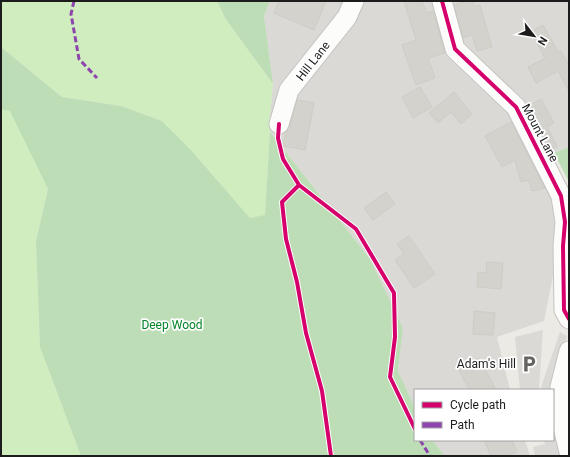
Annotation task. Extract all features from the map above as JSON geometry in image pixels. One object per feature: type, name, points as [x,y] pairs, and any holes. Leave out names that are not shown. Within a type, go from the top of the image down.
[{"type":"street","name":"Hill Lane","points":[[279,124],[289,90],[347,17],[354,1]]},
{"type":"street","name":"Mount Lane","points":[[442,1],[455,49],[516,107],[561,196],[565,222],[563,246],[566,273],[564,310],[569,319]]},
{"type":"street","points":[[569,351],[560,387],[560,415],[569,452]]},
{"type":"shaded area","points":[[270,1],[569,1],[569,147],[546,156],[553,193],[557,256],[544,321],[497,337],[510,389],[414,389],[414,406],[398,371],[403,328],[370,259],[270,132],[269,125],[273,84],[264,16]]},
{"type":"shaded area","name":"Adam's Hill","points":[[543,330],[539,389],[520,389],[515,337]]},
{"type":"shaded area","name":"Adam's Hill","points":[[560,332],[567,336],[554,385],[564,456],[535,456],[533,447],[545,444],[544,441],[554,441],[554,389],[540,389]]},
{"type":"shaded area","points":[[433,441],[525,441],[530,456],[445,456]]},
{"type":"green space","points":[[1,1],[217,1],[225,18],[273,84],[269,125],[270,132],[265,216],[250,218],[190,149],[162,121],[121,106],[62,97],[1,47]]},
{"type":"green space","points":[[217,1],[270,1],[264,16],[273,84],[225,18]]},
{"type":"green space","name":"Deep Wood","points":[[1,47],[62,97],[121,106],[162,121],[190,149],[250,218],[265,215],[270,132],[370,259],[403,328],[398,371],[414,406],[414,441],[433,441],[445,456],[81,456],[40,347],[36,241],[48,189],[10,111],[1,109]]},
{"type":"green space","points":[[1,109],[10,110],[48,189],[36,241],[40,347],[81,456],[1,456]]},
{"type":"green space","points":[[569,147],[569,182],[554,153]]},
{"type":"building","points":[[279,1],[326,1],[314,30],[274,13]]},
{"type":"building","points":[[404,1],[422,1],[427,13],[433,11],[445,53],[428,58],[435,78],[416,85],[402,45],[416,40]]},
{"type":"building","points":[[466,1],[473,1],[475,7],[480,5],[492,47],[477,51],[472,35],[463,38],[454,5]]},
{"type":"building","points":[[543,25],[558,52],[561,51],[569,65],[569,91],[558,71],[536,83],[528,67],[545,58],[531,32]]},
{"type":"building","points":[[420,87],[432,107],[413,118],[402,97]]},
{"type":"building","points":[[454,92],[472,114],[461,124],[451,112],[438,123],[429,113]]},
{"type":"building","points":[[541,99],[554,123],[547,127],[557,146],[550,150],[528,106]]},
{"type":"building","points":[[297,100],[314,103],[305,150],[283,146],[286,132],[290,127]]},
{"type":"building","points":[[511,122],[545,188],[532,191],[529,180],[521,182],[515,160],[502,167],[485,136]]},
{"type":"building","points":[[386,192],[395,204],[373,220],[364,208]]},
{"type":"building","points":[[409,236],[435,274],[414,288],[395,260],[404,254],[397,244]]},
{"type":"building","points":[[487,262],[503,263],[501,289],[477,287],[478,272],[486,273]]},
{"type":"building","points":[[474,311],[495,313],[493,335],[473,334]]},
{"type":"building","points":[[479,358],[495,389],[469,389],[458,369]]},
{"type":"building","points":[[484,441],[512,441],[517,452],[506,456],[491,456]]},
{"type":"marked path","points":[[74,1],[71,14],[79,59],[97,78]]},
{"type":"marked path","points":[[421,441],[430,456]]},
{"type":"cycle path","points":[[442,1],[455,49],[516,107],[561,196],[565,222],[563,246],[564,310],[569,319]]},
{"type":"cycle path","points":[[279,124],[278,138],[283,159],[299,185]]},
{"type":"cycle path","points":[[331,456],[322,391],[306,333],[297,282],[286,239],[282,202],[299,185],[356,229],[394,293],[395,337],[390,377],[414,427]]},
{"type":"place","name":"Adam's Hill","points":[[529,364]]}]
